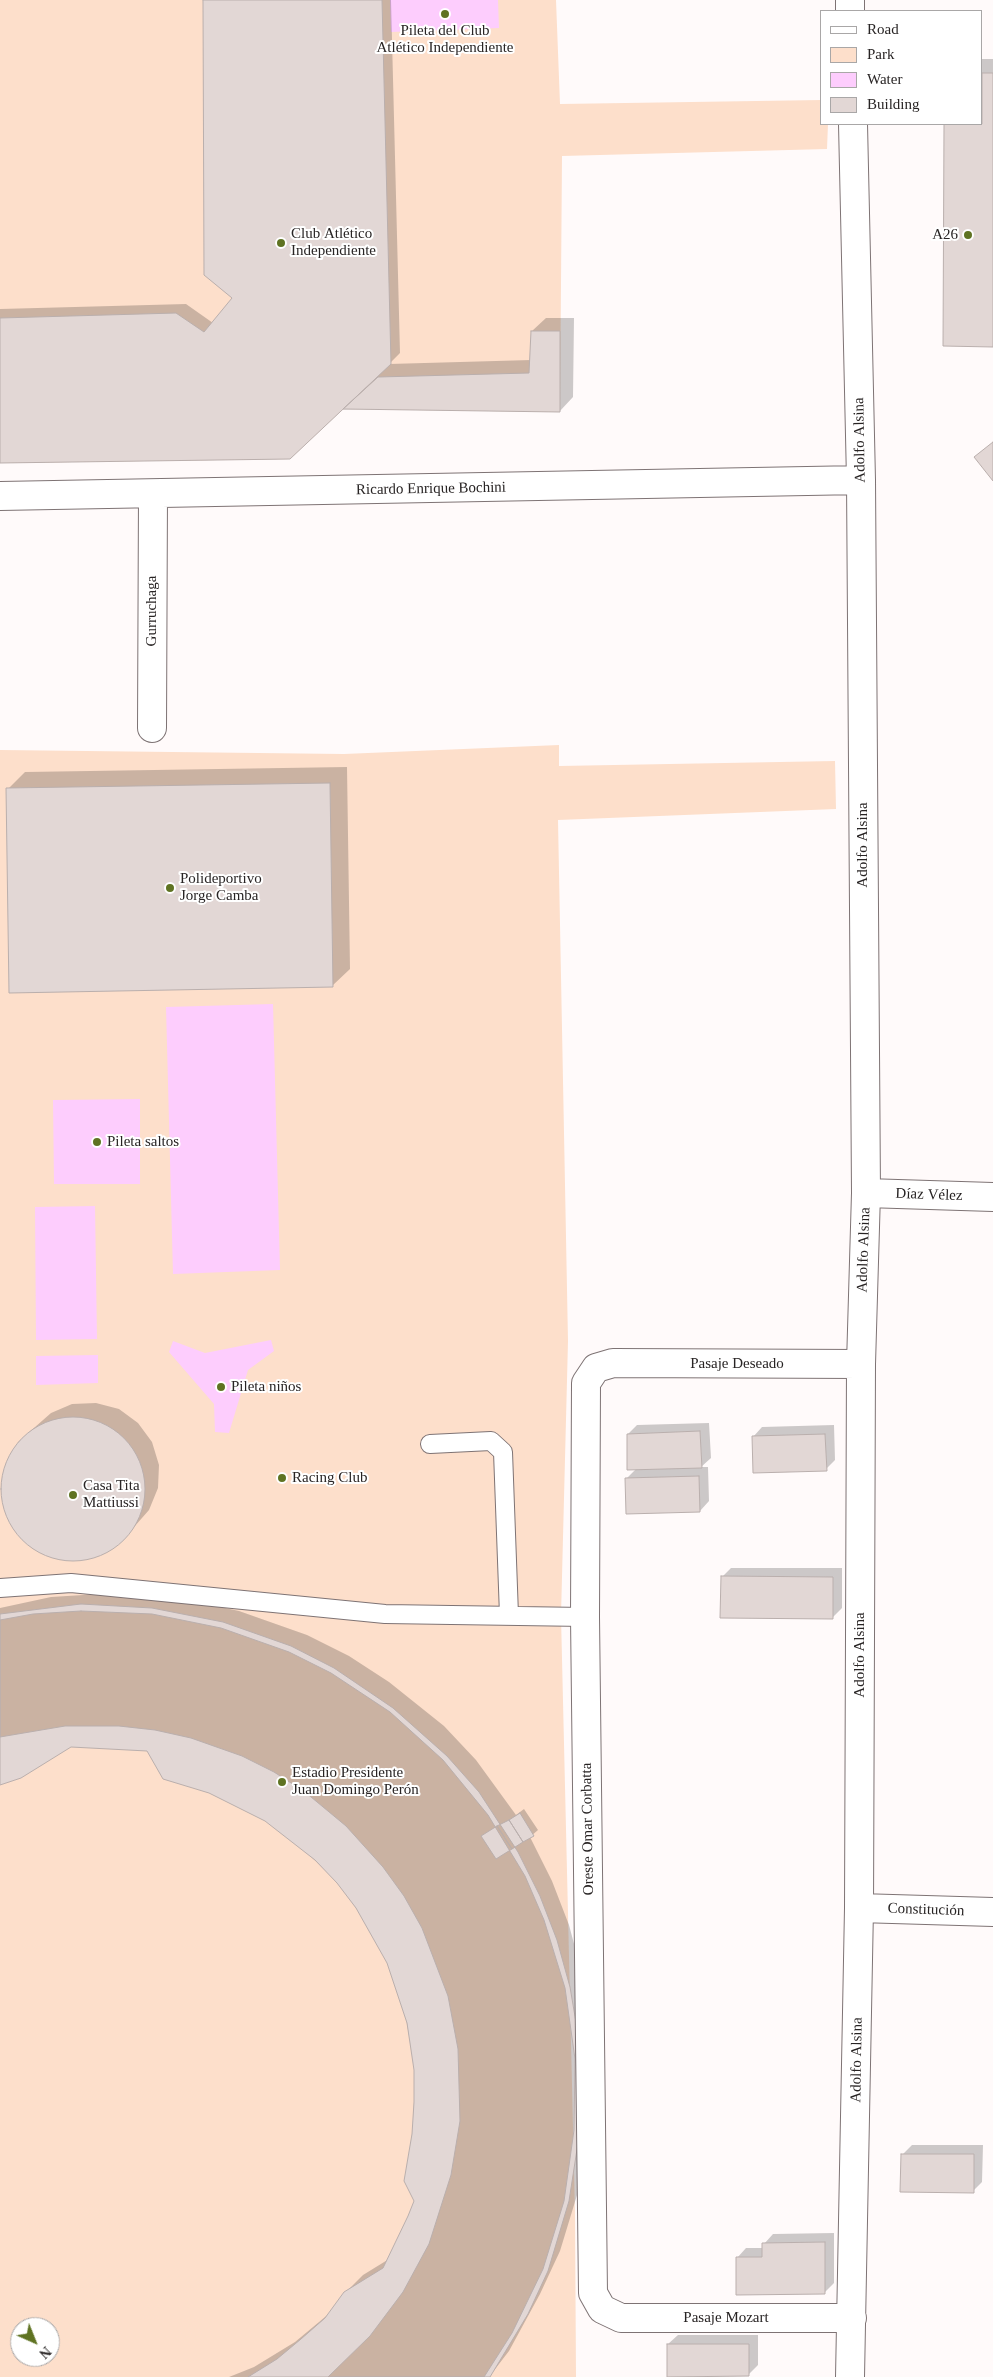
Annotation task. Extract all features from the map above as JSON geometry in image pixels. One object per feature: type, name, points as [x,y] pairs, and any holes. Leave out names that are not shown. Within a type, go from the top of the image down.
[{"type":"street","name":"Adolfo Alsina","points":[[850,2377],[860,1908],[861,1364],[866,1193],[861,480],[853,125]]},
{"type":"street","name":"Ricardo Enrique Bochini","points":[[0,496],[861,480]]},
{"type":"street","name":"Gurruchaga","points":[[152,728],[153,494]]},
{"type":"street","name":"Díaz Vélez","points":[[866,1193],[993,1197]]},
{"type":"street","name":"Pasaje Deseado","points":[[613,1363],[861,1364]]},
{"type":"street","name":"Oreste Omar Corbatta","points":[[602,2309],[593,2293],[585,1617],[586,1383],[596,1368],[613,1363]]},
{"type":"street","name":"Constitución","points":[[860,1908],[993,1912]]},
{"type":"street","name":"Pasaje Mozart","points":[[602,2309],[621,2318],[852,2318]]},
{"type":"lane","points":[[430,1444],[491,1441],[503,1452],[509,1615]]},
{"type":"lane","points":[[0,1588],[71,1583],[385,1614],[585,1617]]},
{"type":"green space","name":"Club Atlético Independiente","points":[[0,0],[556,0],[560,104],[820,100],[820,125],[828,125],[827,149],[562,156],[560,412],[343,409],[290,459],[0,463]]},
{"type":"green space","name":"Racing Club","points":[[559,745],[559,766],[835,761],[836,809],[558,820],[568,1341],[561,1616],[575,2212],[576,2377],[0,2377],[0,750],[344,754]]},
{"type":"water","name":"Pileta del Club Atlético Independiente","points":[[390,0],[498,0],[499,28],[391,32]]},
{"type":"water","points":[[273,1004],[280,1270],[173,1274],[166,1007]]},
{"type":"water","name":"Pileta saltos","points":[[140,1099],[140,1184],[54,1184],[53,1100]]},
{"type":"water","points":[[95,1206],[97,1339],[36,1340],[35,1207]]},
{"type":"water","name":"Pileta niños","points":[[271,1340],[274,1351],[248,1370],[229,1433],[215,1432],[214,1404],[169,1352],[173,1341],[205,1353]]},
{"type":"water","points":[[98,1355],[98,1383],[36,1385],[36,1356]]},
{"type":"building","points":[[203,0],[382,0],[391,364],[290,459],[0,463],[0,318],[176,313],[204,332],[232,298],[204,275]]},
{"type":"building","name":"A26","points":[[983,73],[993,73],[993,347],[943,346],[944,125],[983,125]]},
{"type":"building","points":[[531,331],[560,331],[560,412],[343,409],[378,377],[529,373]]},
{"type":"building","points":[[993,442],[993,481],[974,457]]},
{"type":"building","name":"Polideportivo Jorge Camba","points":[[330,783],[333,987],[9,993],[6,788]]},
{"type":"building","name":"Casa Tita Mattiussi","points":[[73,1417],[101,1422],[124,1438],[140,1461],[145,1489],[140,1517],[124,1540],[101,1556],[73,1561],[45,1556],[22,1540],[6,1517],[1,1489],[6,1461],[22,1438],[45,1422]]},
{"type":"building","points":[[700,1431],[702,1468],[627,1470],[627,1434]]},
{"type":"building","points":[[825,1434],[827,1471],[753,1473],[752,1436]]},
{"type":"building","points":[[699,1476],[700,1512],[626,1514],[625,1478]]},
{"type":"building","points":[[721,1576],[833,1577],[833,1619],[720,1618]]},
{"type":"building","points":[[81,1604],[152,1608],[223,1622],[291,1646],[334,1668],[393,1708],[447,1756],[479,1792],[518,1852],[540,1896],[557,1940],[570,1987],[578,2034],[580,2130],[569,2201],[548,2271],[528,2314],[490,2377],[328,2377],[370,2336],[403,2292],[429,2244],[451,2175],[460,2121],[458,2049],[448,1996],[422,1928],[404,1896],[383,1867],[346,1826],[305,1792],[274,1772],[242,1756],[191,1738],[155,1730],[119,1726],[65,1726],[0,1737],[0,1614]]},
{"type":"building","points":[[81,1611],[152,1614],[221,1628],[289,1652],[331,1673],[390,1712],[443,1760],[488,1815],[525,1876],[544,1920],[565,1988],[575,2059],[574,2130],[564,2201],[543,2269],[512,2333],[484,2377],[248,2377],[277,2359],[325,2318],[344,2292],[383,2268],[408,2216],[414,2201],[404,2181],[412,2134],[414,2070],[407,2023],[387,1963],[356,1908],[337,1883],[315,1860],[265,1821],[209,1793],[163,1779],[147,1751],[71,1747],[21,1778],[0,1785],[0,1620],[33,1614]]},
{"type":"building","points":[[520,1813],[534,1836],[523,1842],[509,1820]]},
{"type":"building","points":[[509,1820],[523,1842],[512,1849],[497,1826]]},
{"type":"building","points":[[497,1826],[512,1849],[496,1859],[481,1836]]},
{"type":"building","points":[[901,2154],[974,2154],[974,2193],[900,2192]]},
{"type":"building","points":[[825,2242],[825,2294],[736,2295],[736,2257],[762,2257],[762,2243]]},
{"type":"building","points":[[667,2344],[749,2344],[749,2376],[667,2377]]},
{"type":"place","name":"Pileta del Club Atlético Independiente","points":[[445,14]]},
{"type":"place","name":"A26","points":[[968,235]]},
{"type":"place","name":"Club Atlético Independiente","points":[[281,243]]},
{"type":"place","name":"Polideportivo Jorge Camba","points":[[170,888]]},
{"type":"place","name":"Pileta saltos","points":[[97,1142]]},
{"type":"place","name":"Pileta niños","points":[[221,1387]]},
{"type":"place","name":"Racing Club","points":[[282,1478]]},
{"type":"place","name":"Casa Tita Mattiussi","points":[[73,1495]]},
{"type":"place","name":"Estadio Presidente Juan Domingo Perón","points":[[282,1782]]}]
